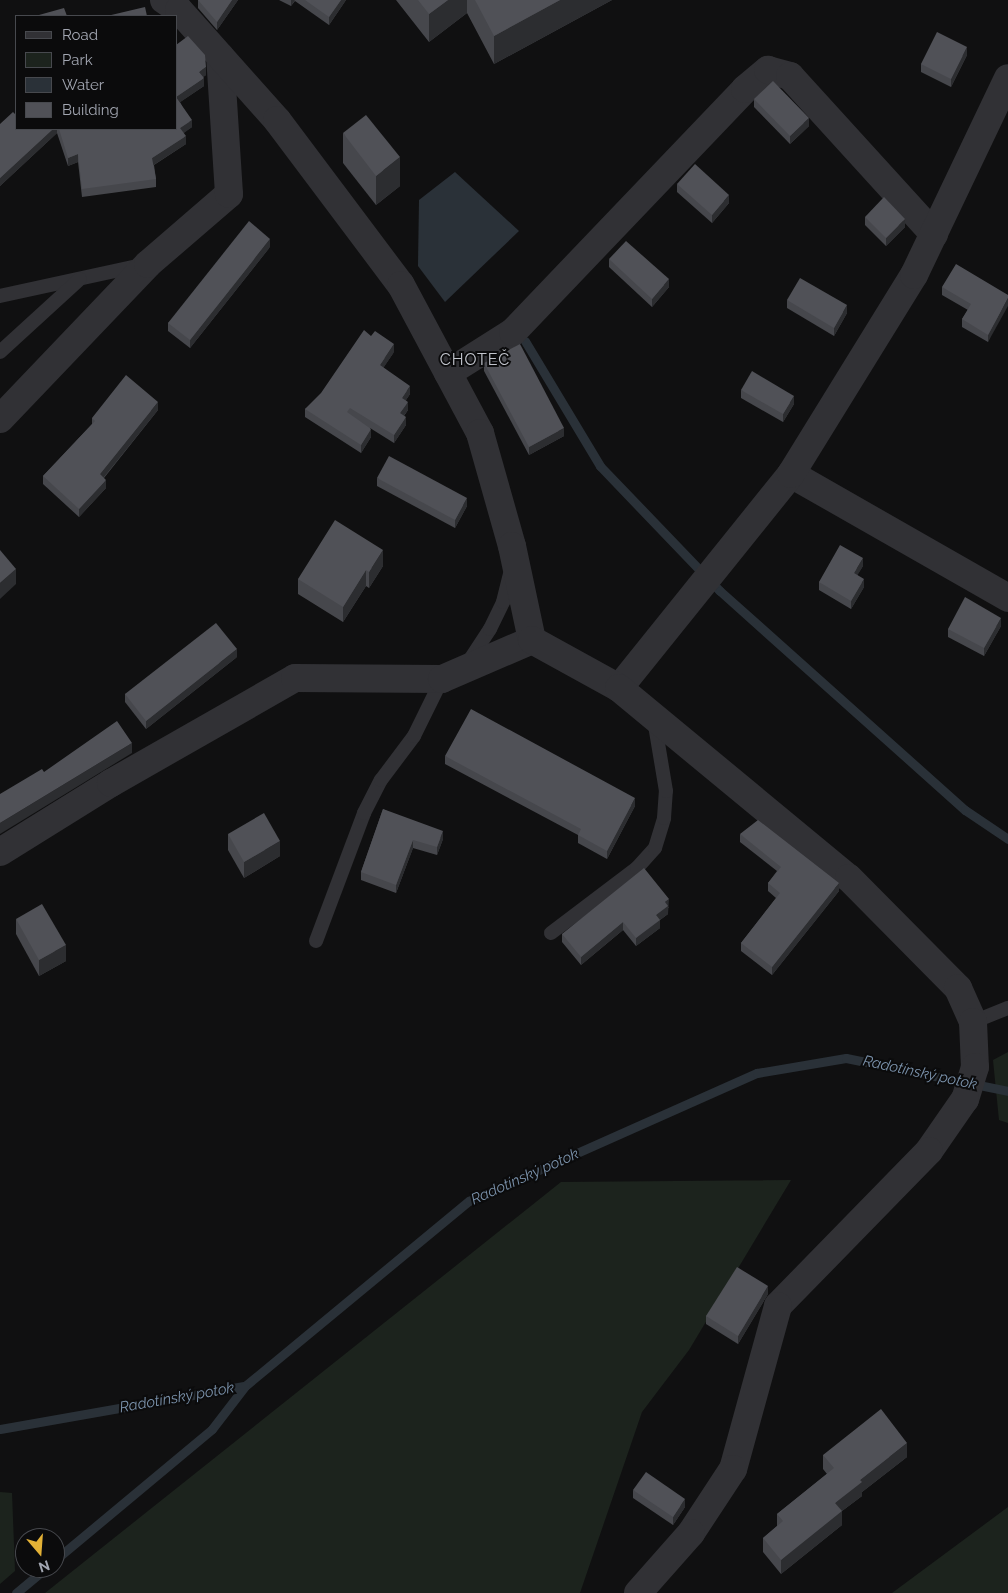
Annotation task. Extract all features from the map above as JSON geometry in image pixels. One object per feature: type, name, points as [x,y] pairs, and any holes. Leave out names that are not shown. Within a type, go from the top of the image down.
[{"type":"street","points":[[175,3],[277,120],[401,285],[480,433],[512,546],[532,640],[619,688],[849,878],[958,988],[973,1022],[975,1067],[965,1099],[929,1150],[778,1306],[733,1469],[691,1533],[638,1593]]},
{"type":"street","points":[[0,419],[148,264],[229,194],[220,56]]},
{"type":"street","points":[[448,373],[513,332],[745,89],[768,70],[790,76],[934,234]]},
{"type":"street","points":[[619,688],[791,474],[914,275],[1008,78]]},
{"type":"street","points":[[791,474],[1008,598]]},
{"type":"street","points":[[0,852],[111,783],[295,678],[450,676],[532,640]]},
{"type":"lane","points":[[0,296],[148,264]]},
{"type":"lane","points":[[0,352],[80,278]]},
{"type":"lane","points":[[316,941],[364,813],[381,780],[414,736],[450,676],[477,650],[503,602],[512,566],[512,546]]},
{"type":"lane","points":[[551,933],[637,868],[655,848],[664,818],[666,791],[654,716]]},
{"type":"lane","points":[[973,1022],[1008,1008]]},
{"type":"green space","points":[[1008,1052],[1008,1123],[999,1120],[993,1060]]},
{"type":"green space","points":[[791,1180],[689,1350],[642,1412],[580,1593],[45,1593],[65,1578],[561,1182]]},
{"type":"green space","points":[[0,1492],[12,1493],[15,1571],[0,1584]]},
{"type":"green space","points":[[1008,1507],[1008,1593],[892,1593]]},
{"type":"water","points":[[455,172],[519,231],[445,302],[418,266],[419,200]]},
{"type":"building","points":[[198,0],[232,0],[217,22]]},
{"type":"building","points":[[305,0],[341,0],[329,17]]},
{"type":"building","points":[[418,0],[448,0],[429,14]]},
{"type":"building","points":[[475,0],[560,0],[494,36]]},
{"type":"building","points":[[145,7],[147,15],[111,15]]},
{"type":"building","points":[[64,8],[67,15],[39,15]]},
{"type":"building","points":[[937,32],[967,47],[951,79],[921,64]]},
{"type":"building","points":[[188,36],[205,55],[206,67],[199,72],[204,78],[178,96],[178,44]]},
{"type":"building","points":[[773,81],[809,118],[790,136],[754,99]]},
{"type":"building","points":[[178,100],[192,120],[180,128],[186,136],[152,158],[156,179],[82,189],[78,154],[68,158],[59,130],[178,130]]},
{"type":"building","points":[[13,112],[15,114],[15,130],[52,130],[0,178],[0,124]]},
{"type":"building","points":[[366,115],[400,157],[376,176],[343,133]]},
{"type":"building","points":[[695,164],[729,195],[712,215],[677,184]]},
{"type":"building","points":[[884,197],[905,219],[886,238],[865,217]]},
{"type":"building","points":[[249,221],[270,239],[190,340],[168,323]]},
{"type":"building","points":[[626,241],[669,279],[652,299],[609,259]]},
{"type":"building","points":[[956,264],[1008,295],[988,335],[962,319],[971,304],[942,287]]},
{"type":"building","points":[[800,278],[847,305],[834,328],[787,300]]},
{"type":"building","points":[[364,330],[371,336],[375,331],[394,344],[380,365],[410,386],[402,398],[408,402],[400,413],[406,417],[394,435],[350,408],[347,412],[371,429],[361,445],[305,409],[321,393]]},
{"type":"building","points":[[520,344],[564,428],[529,447],[484,363]]},
{"type":"building","points":[[752,371],[794,396],[783,414],[741,390]]},
{"type":"building","points":[[126,375],[158,402],[100,474],[106,480],[79,509],[43,476],[95,421],[92,418]]},
{"type":"building","points":[[389,456],[467,498],[455,520],[377,478]]},
{"type":"building","points":[[335,520],[383,550],[369,572],[366,570],[343,607],[298,579]]},
{"type":"building","points":[[840,545],[863,558],[854,573],[864,579],[851,601],[819,582]]},
{"type":"building","points":[[0,550],[16,569],[0,583]]},
{"type":"building","points":[[965,597],[1001,618],[984,648],[948,629]]},
{"type":"building","points":[[216,623],[237,649],[146,721],[125,694]]},
{"type":"building","points":[[471,709],[635,798],[607,851],[578,835],[581,829],[445,756]]},
{"type":"building","points":[[117,721],[132,743],[0,823],[0,794],[42,769],[44,772]]},
{"type":"building","points":[[383,809],[443,831],[437,847],[413,840],[396,885],[361,872]]},
{"type":"building","points":[[264,813],[280,841],[244,862],[228,834]]},
{"type":"building","points":[[758,820],[839,883],[772,967],[741,943],[780,893],[768,883],[781,867],[740,834]]},
{"type":"building","points":[[644,868],[669,899],[665,902],[668,906],[656,915],[660,920],[636,938],[623,922],[581,957],[562,934]]},
{"type":"building","points":[[42,904],[66,945],[39,960],[16,919]]},
{"type":"building","points":[[737,1267],[768,1286],[738,1336],[706,1316]]},
{"type":"building","points":[[881,1409],[907,1443],[860,1480],[862,1482],[835,1503],[842,1511],[781,1560],[763,1538],[783,1521],[777,1514],[834,1468],[823,1455]]},
{"type":"building","points":[[646,1472],[685,1499],[673,1517],[633,1490]]},
{"type":"waterway","points":[[525,341],[600,466],[720,591],[965,810],[1008,839]]},
{"type":"waterway","name":"Radotínský potok","points":[[0,1429],[245,1386],[469,1201],[757,1073],[846,1058],[1008,1091]]},
{"type":"waterway","points":[[65,1552],[212,1429],[245,1386]]},
{"type":"waterway","points":[[16,1593],[34,1578]]},
{"type":"district","name":"CHOTEČ","points":[[475,360]]}]
